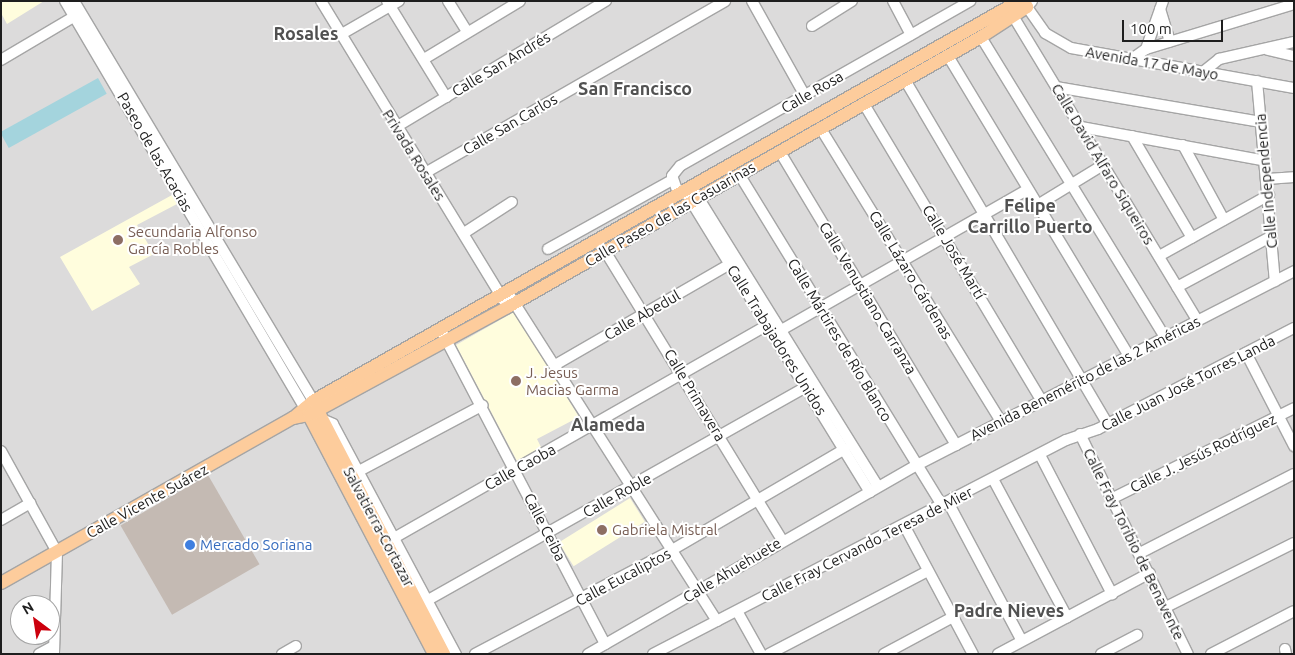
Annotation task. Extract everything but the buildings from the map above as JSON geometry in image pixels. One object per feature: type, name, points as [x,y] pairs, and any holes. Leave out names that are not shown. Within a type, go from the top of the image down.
[{"type":"main road","name":"Calle Paseo de las Casuarinas","points":[[313,410],[508,300],[605,251],[821,129],[981,37],[1019,6]]},
{"type":"main road","name":"Calle Paseo de las Casuarinas","points":[[508,300],[679,186],[1019,6]]},
{"type":"main road","name":"Calle Vicente Suárez","points":[[1,583],[293,418],[313,410]]},
{"type":"main road","name":"Salvatierra-Cortazar","points":[[313,410],[434,654]]},
{"type":"main road","name":"Salvatierra-Cortazar","points":[[313,410],[444,654]]},
{"type":"street","name":"Privada Rosales","points":[[321,1],[425,172],[508,300],[555,365],[717,621]]},
{"type":"street","points":[[448,1],[467,32]]},
{"type":"street","points":[[424,59],[505,5],[520,1]]},
{"type":"street","name":"Calle San Andrés","points":[[396,126],[606,1]]},
{"type":"street","name":"Calle San Carlos","points":[[425,172],[725,1]]},
{"type":"street","points":[[752,1],[805,96]]},
{"type":"street","points":[[812,26],[852,1]]},
{"type":"street","points":[[893,1],[911,35]]},
{"type":"street","name":"Calle Rosa","points":[[679,186],[680,166],[970,1]]},
{"type":"street","name":"Paseo de las Acacias","points":[[69,2],[313,410],[333,424],[456,654]]},
{"type":"street","points":[[340,35],[392,3],[446,97]]},
{"type":"street","points":[[1164,4],[1170,42]]},
{"type":"street","points":[[1146,49],[1164,4]]},
{"type":"street","points":[[1133,58],[1146,49],[1294,4]]},
{"type":"street","name":"Avenida 17 de Mayo","points":[[1019,6],[1056,43],[1294,88]]},
{"type":"street","name":"Calle David Alfaro Siqueiros","points":[[1019,6],[1056,87],[1197,320]]},
{"type":"street","points":[[1,60],[78,15]]},
{"type":"street","points":[[981,37],[1073,184],[1165,337]]},
{"type":"street","points":[[1203,72],[1219,60],[1294,42]]},
{"type":"street","points":[[1266,50],[1294,56]]},
{"type":"street","points":[[948,56],[1036,206],[1129,356]]},
{"type":"street","points":[[905,80],[987,213],[1108,424]]},
{"type":"street","name":"Calle Independencia","points":[[1257,81],[1268,180],[1274,281]]},
{"type":"street","points":[[1056,87],[1261,122]]},
{"type":"street","name":"Calle José Martí","points":[[864,104],[1042,401]]},
{"type":"street","points":[[1081,126],[1266,161]]},
{"type":"street","name":"Calle Lázaro Cárdenas","points":[[821,129],[1001,422]]},
{"type":"street","points":[[1132,136],[1192,238]]},
{"type":"street","points":[[1183,146],[1224,220]]},
{"type":"street","name":"Calle Venustiano Carranza","points":[[780,152],[956,445]]},
{"type":"street","points":[[1036,206],[1103,165]]},
{"type":"street","name":"Calle Mártires de Río Blanco","points":[[739,174],[917,465],[945,503],[1022,641]]},
{"type":"street","points":[[1268,180],[1294,177]]},
{"type":"street","points":[[548,249],[679,186]]},
{"type":"street","name":"Calle Trabajadores Unidos","points":[[679,186],[694,200],[874,490]]},
{"type":"street","name":"Calle Caoba","points":[[394,538],[682,375],[819,306],[1027,190]]},
{"type":"street","points":[[1159,256],[1269,195]]},
{"type":"street","name":"Calle Trabajadores Unidos","points":[[694,200],[730,264],[774,328],[806,387],[845,449],[874,490]]},
{"type":"street","points":[[464,233],[512,202]]},
{"type":"street","points":[[1178,287],[1272,236]]},
{"type":"street","name":"Calle Primavera","points":[[605,251],[782,540]]},
{"type":"street","name":"Calle Abedul","points":[[555,365],[730,264]]},
{"type":"street","name":"Avenida Benemérito de las 2 Américas","points":[[874,490],[917,465],[1294,272]]},
{"type":"street","name":"Calle Juan José Torres Landa","points":[[1080,434],[1108,424],[1294,328]]},
{"type":"street","name":"Calle Ceiba","points":[[444,336],[483,405],[605,644]]},
{"type":"street","points":[[1246,353],[1294,446]]},
{"type":"street","name":"Calle Roble","points":[[428,600],[806,387]]},
{"type":"street","points":[[359,471],[483,405]]},
{"type":"street","name":"Calle J. Jesús Rodríguez","points":[[1113,498],[1294,408]]},
{"type":"street","name":"Calle Fray Toribio de Benavente","points":[[1080,434],[1150,573],[1188,654]]},
{"type":"street","name":"Calle Fray Cervando Teresa de Mier","points":[[653,654],[1080,434]]},
{"type":"street","name":"Calle Eucaliptos","points":[[475,654],[583,599],[672,550],[845,449]]},
{"type":"street","points":[[1040,455],[1112,594]]},
{"type":"street","points":[[3,458],[31,503],[57,552],[54,650],[39,654]]},
{"type":"street","points":[[1140,553],[1294,474]]},
{"type":"street","points":[[993,479],[1067,618]]},
{"type":"street","name":"Calle Ahuehuete","points":[[588,654],[782,540],[874,490]]},
{"type":"street","points":[[1,520],[31,503]]},
{"type":"street","points":[[904,525],[972,654]]},
{"type":"street","points":[[1166,607],[1294,543]]},
{"type":"street","points":[[769,654],[928,571]]},
{"type":"street","points":[[998,654],[1150,573]]},
{"type":"street","points":[[737,611],[761,654]]},
{"type":"street","points":[[1211,654],[1294,611]]},
{"type":"street","points":[[884,654],[953,617]]},
{"type":"street","points":[[1101,654],[1137,635]]},
{"type":"street","points":[[282,654],[296,646]]},
{"type":"shaded area","points":[[1,1],[1294,1],[1294,654],[1,654]]},
{"type":"shaded area","points":[[1,1],[44,1],[7,24],[1,13]]},
{"type":"shaded area","name":"Secundaria Alfonso García Robles","points":[[172,195],[177,204],[137,225],[154,254],[129,267],[140,284],[92,311],[60,257]]},
{"type":"shaded area","name":"J. Jesus Macias Garma","points":[[514,312],[579,417],[537,439],[542,449],[518,463],[456,345]]},
{"type":"shaded area","name":"Gabriela Mistral","points":[[630,498],[645,522],[574,566],[559,543]]},
{"type":"water","points":[[98,78],[107,94],[9,148],[1,132]]},
{"type":"place","name":"Secundaria Alfonso García Robles","points":[[118,240]]},
{"type":"place","name":"J. Jesus Macias Garma","points":[[516,381]]},
{"type":"place","name":"Gabriela Mistral","points":[[602,530]]},
{"type":"place","name":"Mercado Soriana","points":[[190,545]]},
{"type":"district","name":"Rosales","points":[[306,33]]},
{"type":"district","name":"San Francisco","points":[[635,88]]},
{"type":"district","name":"Felipe Carrillo Puerto","points":[[1030,216]]},
{"type":"district","name":"Alameda","points":[[608,424]]},
{"type":"district","name":"Padre Nieves","points":[[1009,610]]}]
